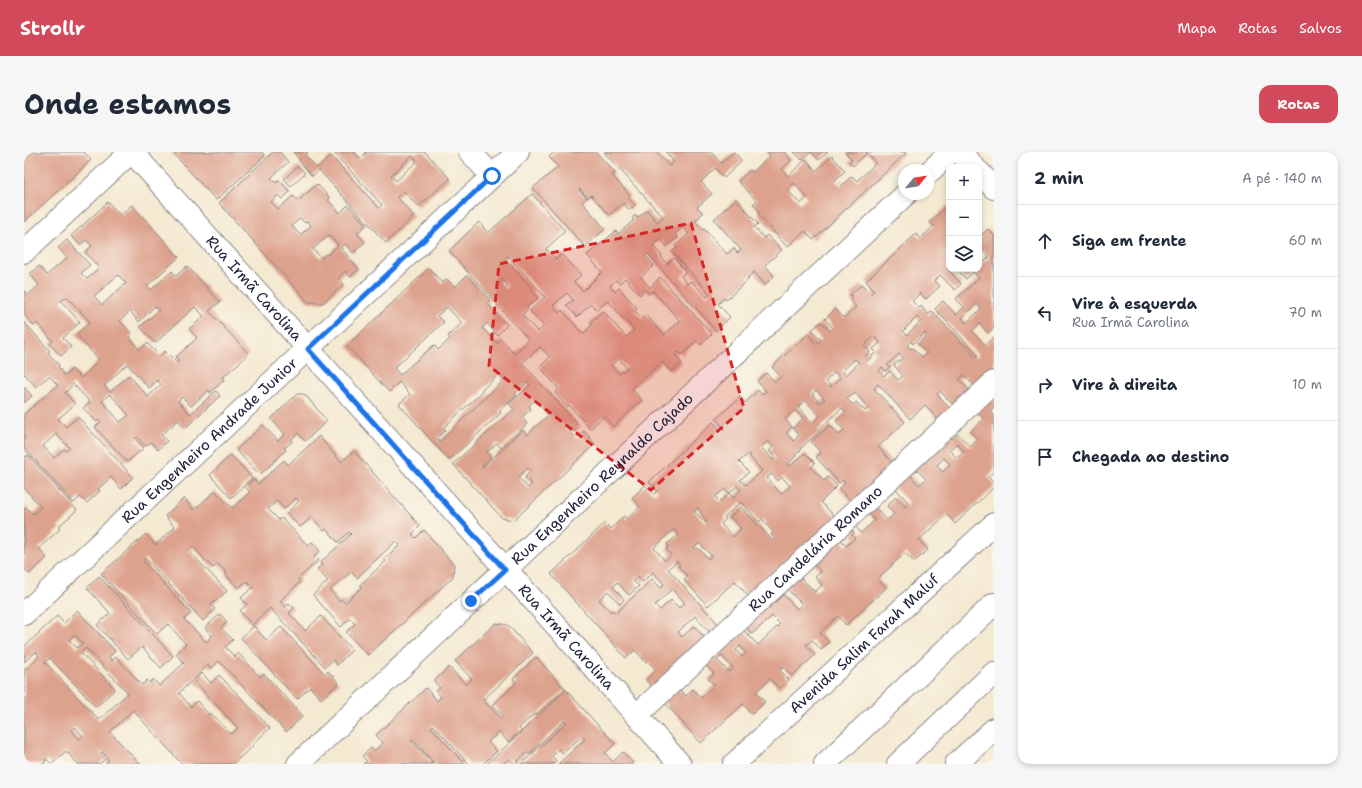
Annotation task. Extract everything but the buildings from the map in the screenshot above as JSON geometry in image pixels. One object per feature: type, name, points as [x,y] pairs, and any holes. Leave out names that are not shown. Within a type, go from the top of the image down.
[{"type":"main road","points":[[24,252],[132,152]]},
{"type":"main road","name":"Rua Irmã Carolina","points":[[132,152],[680,764]]},
{"type":"main road","points":[[470,152],[492,176]]},
{"type":"main road","name":"Rua Engenheiro Andrade Junior","points":[[24,614],[518,152]]},
{"type":"main road","points":[[934,168],[951,152]]},
{"type":"main road","points":[[960,152],[971,164]]},
{"type":"main road","points":[[982,175],[994,188]]},
{"type":"main road","name":"Rua Engenheiro Reynaldo Cajado","points":[[298,764],[900,200]]},
{"type":"main road","name":"Rua Candelária Romano","points":[[637,715],[994,382]]},
{"type":"main road","name":"Avenida Salim Farah Maluf","points":[[734,764],[994,524]]},
{"type":"main road","points":[[825,764],[994,604]]},
{"type":"main road","points":[[898,764],[994,673]]},
{"type":"main road","points":[[956,764],[994,729]]},
{"type":"highlighted area","points":[[691,223],[744,408],[651,490],[489,366],[499,264]]},
{"type":"route","points":[[471,601],[505,570],[308,349],[492,176]]}]
